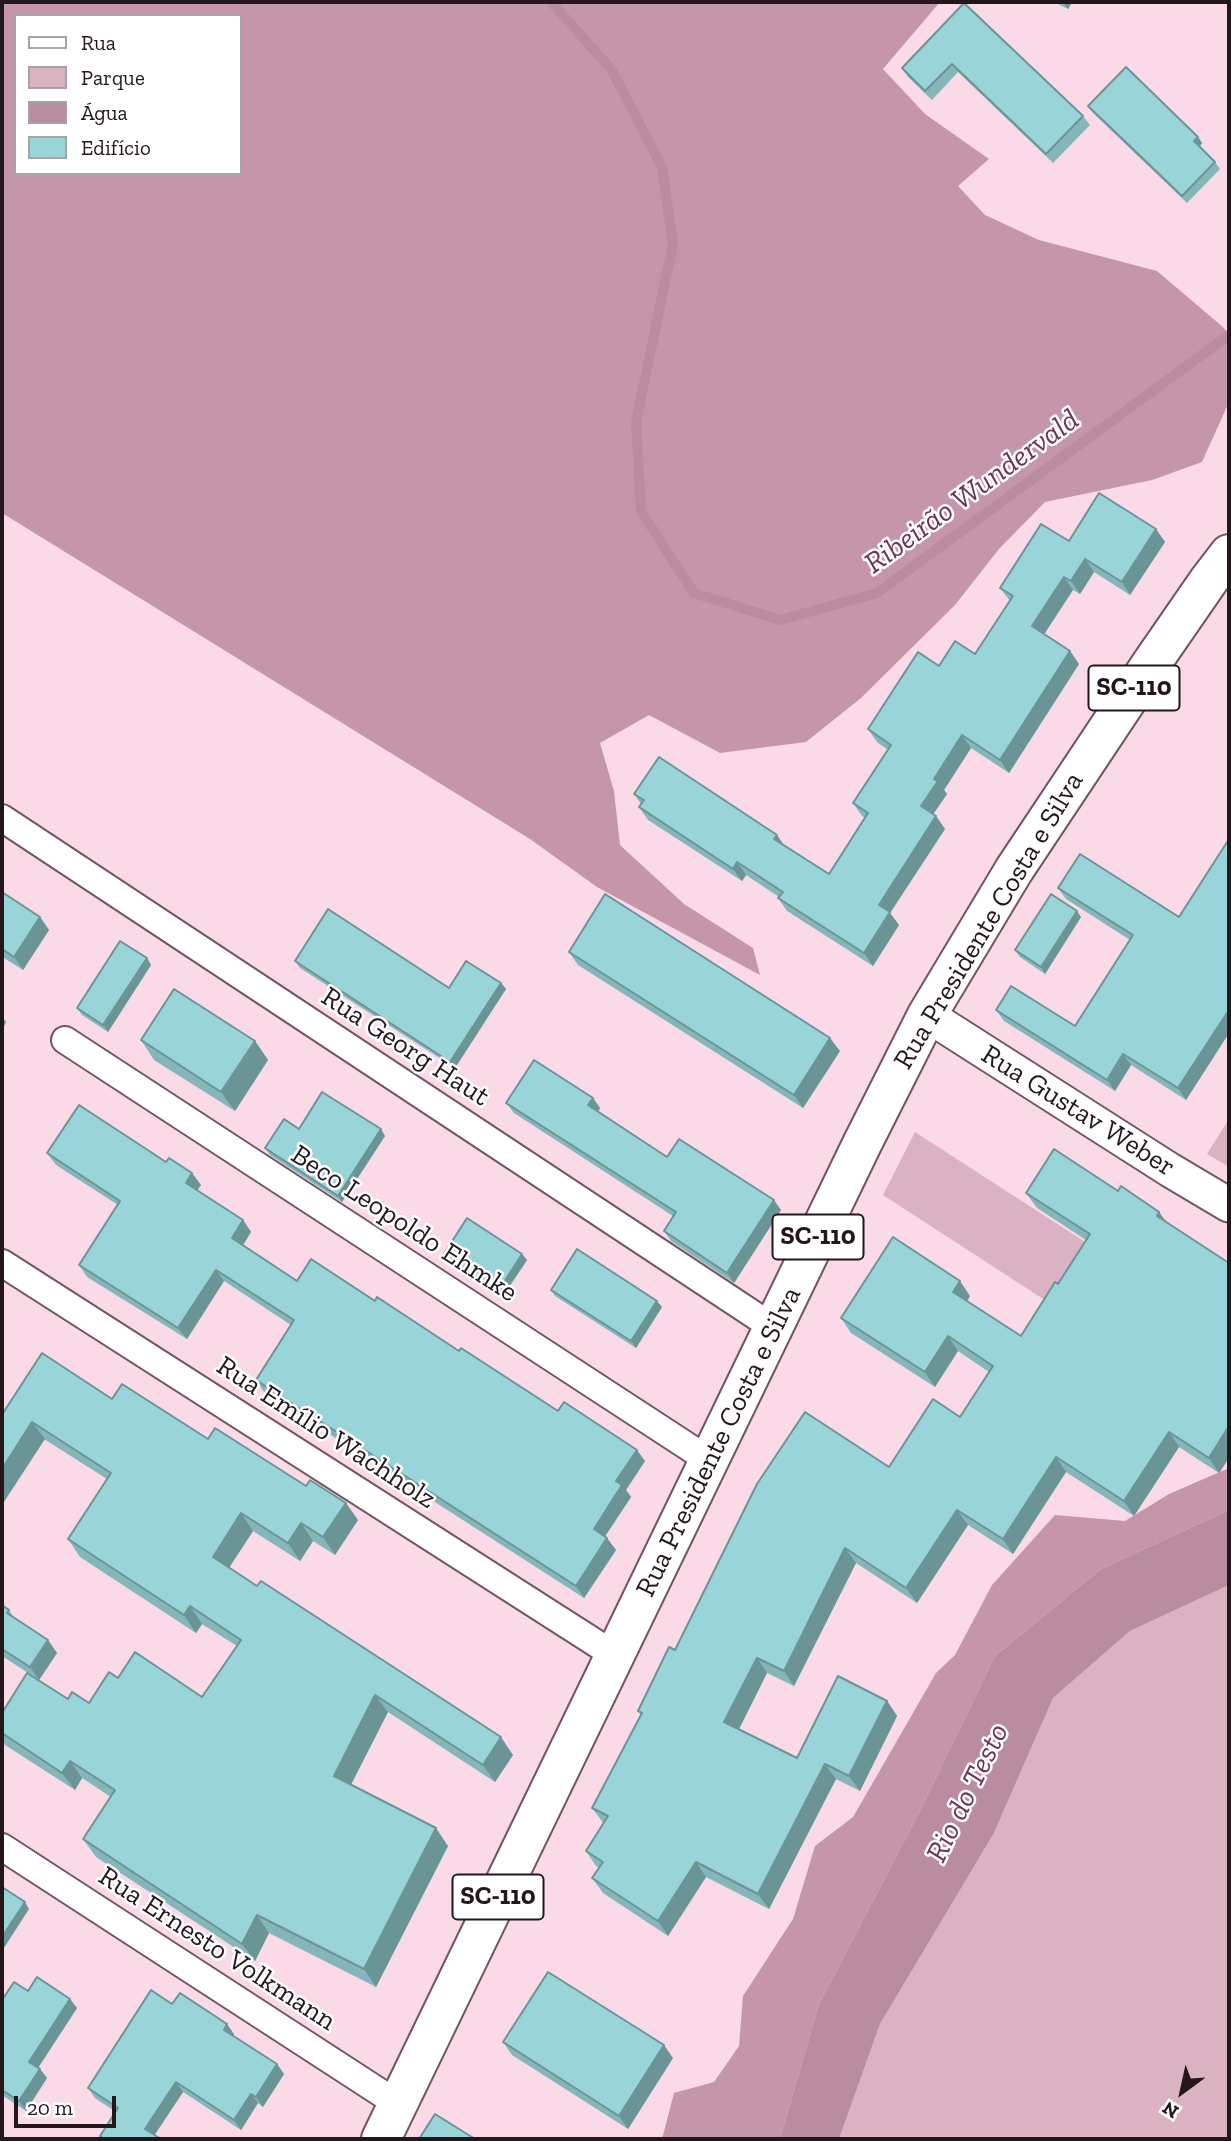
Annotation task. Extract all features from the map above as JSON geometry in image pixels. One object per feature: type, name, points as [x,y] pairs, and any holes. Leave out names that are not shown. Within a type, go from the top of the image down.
[{"type":"main road","name":"Rua Presidente Costa e Silva","points":[[381,2139],[927,1015],[1043,825],[1229,554]]},
{"type":"street","name":"Rua Georg Haut","points":[[2,818],[774,1328]]},
{"type":"street","name":"Rua Gustav Weber","points":[[927,1015],[1229,1205]]},
{"type":"street","name":"Beco Leopoldo Ehmke","points":[[65,1040],[710,1461]]},
{"type":"street","name":"Rua Emílio Wachholz","points":[[2,1263],[616,1656]]},
{"type":"street","name":"Rua Ernesto Volkmann","points":[[2,1847],[398,2104]]},
{"type":"green space","points":[[1229,1119],[1229,1167],[1207,1154]]},
{"type":"green space","points":[[915,1132],[1096,1249],[1057,1308],[883,1195]]},
{"type":"green space","points":[[1229,1585],[1229,2139],[839,2139],[880,2024],[994,1833],[1053,1698],[1130,1631]]},
{"type":"shaded area","points":[[2,2],[940,2],[883,69],[925,114],[989,159],[958,186],[985,215],[1039,240],[1157,271],[1229,335],[1229,402],[1202,462],[1152,480],[1045,502],[999,549],[955,605],[861,698],[806,742],[720,753],[649,715],[600,743],[614,791],[620,845],[684,904],[753,948],[760,975],[597,887],[530,839],[2,513]]},
{"type":"shaded area","points":[[1229,1468],[1229,1510],[1101,1569],[995,1656],[920,1811],[819,2004],[780,2139],[662,2139],[674,2093],[714,2082],[739,2046],[743,1996],[793,1919],[815,1846],[853,1817],[936,1673],[955,1655],[992,1585],[1055,1515],[1125,1521],[1169,1494]]},
{"type":"water","name":"Rio do Testo","points":[[1229,1510],[1229,1585],[1130,1631],[1053,1698],[994,1833],[880,2024],[839,2139],[780,2139],[819,2004],[920,1811],[995,1656],[1101,1569]]},
{"type":"building","points":[[964,3],[1083,116],[1046,154],[952,64],[925,91],[902,68]]},
{"type":"building","points":[[1126,67],[1198,137],[1194,141],[1215,162],[1182,196],[1088,106]]},
{"type":"building","points":[[1099,493],[1156,529],[1122,582],[1085,559],[1071,581],[1064,577],[1032,626],[1070,651],[1000,760],[962,735],[934,779],[938,781],[921,806],[936,816],[879,905],[890,912],[864,953],[778,898],[783,892],[737,862],[733,869],[639,807],[644,800],[634,794],[659,757],[777,835],[774,839],[829,874],[868,813],[853,803],[891,745],[868,729],[918,652],[939,666],[955,641],[975,654],[1013,596],[1000,588],[1041,524],[1069,541]]},
{"type":"building","points":[[1229,839],[1229,1010],[1178,1088],[1123,1054],[1107,1080],[996,1010],[1011,986],[1075,1026],[1133,935],[1058,888],[1080,854],[1179,917]]},
{"type":"building","points":[[2,892],[40,917],[14,957],[2,949]]},
{"type":"building","points":[[605,894],[830,1038],[794,1095],[569,952]]},
{"type":"building","points":[[1051,894],[1077,911],[1041,967],[1015,950]]},
{"type":"building","points":[[328,909],[449,988],[466,961],[501,983],[450,1062],[295,961]]},
{"type":"building","points":[[120,941],[147,958],[103,1025],[77,1008]]},
{"type":"building","points":[[174,989],[255,1041],[221,1092],[141,1040]]},
{"type":"building","points":[[534,1060],[593,1098],[588,1105],[667,1157],[679,1139],[774,1200],[727,1273],[664,1231],[676,1212],[506,1103]]},
{"type":"building","points":[[322,1092],[381,1129],[338,1196],[265,1148],[284,1119],[299,1129]]},
{"type":"building","points":[[79,1105],[166,1162],[169,1158],[192,1173],[186,1183],[243,1220],[232,1238],[297,1281],[311,1259],[375,1301],[377,1297],[459,1351],[461,1348],[558,1411],[564,1402],[637,1450],[616,1481],[622,1485],[594,1529],[607,1538],[576,1586],[256,1380],[294,1320],[216,1270],[178,1328],[79,1265],[120,1201],[47,1153]]},
{"type":"building","points":[[1054,1149],[1118,1191],[1121,1186],[1159,1212],[1157,1216],[1229,1263],[1229,1426],[1209,1458],[1169,1432],[1124,1501],[1056,1457],[1003,1539],[957,1510],[906,1588],[845,1548],[784,1671],[757,1658],[724,1722],[797,1758],[838,1676],[887,1701],[849,1776],[825,1764],[758,1894],[696,1862],[658,1921],[592,1878],[603,1862],[586,1851],[608,1816],[592,1808],[642,1713],[638,1711],[669,1647],[675,1650],[757,1484],[805,1412],[889,1467],[933,1399],[960,1417],[993,1366],[948,1336],[925,1372],[841,1318],[893,1237],[960,1281],[953,1292],[1021,1336],[1090,1234],[1026,1193]]},
{"type":"building","points":[[467,1218],[522,1254],[497,1293],[442,1257]]},
{"type":"building","points":[[577,1249],[657,1301],[631,1341],[551,1290]]},
{"type":"building","points":[[42,1353],[112,1399],[122,1384],[208,1439],[215,1428],[306,1486],[310,1480],[346,1503],[323,1537],[301,1523],[288,1543],[241,1513],[213,1557],[257,1586],[261,1581],[501,1737],[483,1765],[375,1695],[334,1776],[436,1828],[364,1969],[257,1915],[242,1944],[83,1839],[115,1790],[70,1761],[62,1773],[2,1733],[2,1713],[27,1673],[68,1699],[72,1692],[89,1703],[109,1672],[118,1678],[135,1652],[202,1697],[241,1640],[190,1606],[184,1615],[68,1539],[111,1473],[32,1422],[2,1469],[2,1412]]},
{"type":"building","points":[[2,1605],[9,1610],[7,1613],[48,1640],[30,1667],[2,1649]]},
{"type":"building","points":[[2,1887],[25,1902],[2,1937]]},
{"type":"building","points":[[548,1972],[664,2045],[619,2116],[503,2042]]},
{"type":"building","points":[[37,1977],[70,1999],[29,2062],[40,2069],[19,2101],[2,2090],[2,2000],[14,1982],[28,1991]]},
{"type":"building","points":[[151,1990],[172,2004],[180,1993],[227,2024],[224,2030],[277,2064],[256,2097],[251,2094],[234,2120],[176,2082],[145,2129],[161,2139],[104,2139],[100,2136],[118,2108],[88,2088]]},
{"type":"building","points":[[435,2114],[475,2139],[419,2139]]},
{"type":"waterway","name":"Ribeirão Wundervald","points":[[551,2],[611,69],[662,167],[673,244],[636,422],[641,511],[694,593],[780,620],[877,593],[1229,335]]}]
